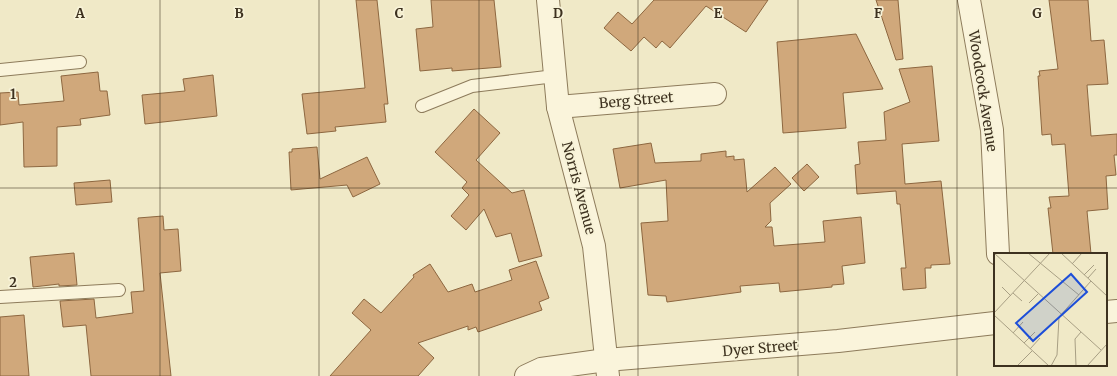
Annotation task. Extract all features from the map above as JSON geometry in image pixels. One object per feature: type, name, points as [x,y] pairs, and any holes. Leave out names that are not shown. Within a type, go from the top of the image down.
[{"type":"street","name":"Norris Avenue","points":[[548,0],[558,107],[594,246],[607,368]]},
{"type":"street","name":"Woodcock Avenue","points":[[969,0],[992,130],[998,253]]},
{"type":"street","name":"Berg Street","points":[[558,107],[715,94]]},
{"type":"street","points":[[1107,312],[1117,311]]},
{"type":"street","name":"Dyer Street","points":[[526,376],[541,369],[607,368],[994,323]]},
{"type":"lane","points":[[0,70],[80,62]]},
{"type":"lane","points":[[422,106],[472,86],[555,76]]},
{"type":"lane","points":[[0,297],[120,290]]},
{"type":"building","points":[[356,0],[377,0],[388,104],[384,104],[386,122],[335,127],[336,131],[307,134],[302,94],[365,88]]},
{"type":"building","points":[[431,0],[494,0],[501,67],[452,71],[452,68],[420,71],[416,29],[433,27]]},
{"type":"building","points":[[654,0],[768,0],[746,32],[706,6],[670,48],[662,41],[656,48],[644,37],[631,51],[604,28],[618,12],[632,24]]},
{"type":"building","points":[[876,0],[898,0],[903,59],[896,60]]},
{"type":"building","points":[[1049,0],[1088,0],[1091,41],[1104,40],[1108,84],[1087,85],[1091,136],[1117,134],[1117,155],[1114,155],[1116,175],[1106,176],[1108,209],[1087,211],[1091,253],[1053,253],[1048,208],[1051,208],[1049,197],[1069,196],[1065,144],[1052,145],[1051,134],[1042,135],[1038,76],[1040,76],[1039,71],[1058,69]]},
{"type":"building","points":[[856,34],[883,89],[843,93],[846,128],[783,133],[777,42]]},
{"type":"building","points":[[932,66],[939,141],[902,144],[905,184],[941,181],[950,264],[931,265],[931,268],[925,268],[926,288],[903,290],[901,268],[906,268],[900,204],[897,204],[896,191],[857,194],[855,165],[860,164],[858,142],[886,140],[884,112],[910,102],[899,69]]},
{"type":"building","points":[[98,72],[100,91],[107,91],[110,115],[80,119],[81,125],[57,127],[57,166],[24,167],[23,122],[0,125],[0,93],[18,92],[19,105],[64,101],[61,76]]},
{"type":"building","points":[[213,75],[217,116],[145,124],[142,95],[185,91],[183,79]]},
{"type":"building","points":[[474,109],[500,133],[476,160],[512,193],[524,190],[542,256],[519,262],[511,233],[496,237],[484,209],[466,230],[451,216],[469,195],[462,188],[467,182],[435,152]]},
{"type":"building","points":[[651,143],[655,163],[701,161],[701,154],[726,151],[726,157],[734,156],[734,160],[744,159],[747,192],[775,167],[791,184],[770,203],[771,221],[765,227],[772,227],[774,246],[825,242],[823,221],[861,217],[865,263],[842,266],[844,284],[832,285],[832,287],[780,292],[779,283],[740,286],[741,292],[667,302],[666,296],[648,295],[641,223],[668,221],[666,180],[620,188],[613,149]]},
{"type":"building","points":[[317,147],[320,179],[367,157],[380,184],[353,197],[347,185],[291,190],[289,152],[292,152],[292,149]]},
{"type":"building","points":[[807,164],[819,177],[804,191],[792,178]]},
{"type":"building","points":[[110,180],[112,202],[76,205],[74,183]]},
{"type":"building","points":[[163,216],[164,230],[178,229],[181,271],[160,273],[171,376],[91,376],[86,325],[63,327],[60,301],[94,299],[96,318],[133,313],[131,292],[144,291],[138,218]]},
{"type":"building","points":[[74,253],[77,285],[59,286],[59,284],[33,287],[30,257]]},
{"type":"building","points":[[536,261],[549,298],[539,302],[542,310],[478,332],[476,327],[468,330],[468,326],[418,343],[434,358],[418,376],[330,376],[371,330],[352,313],[364,299],[381,313],[414,277],[413,275],[430,264],[448,292],[472,284],[475,292],[512,280],[509,270]]},
{"type":"building","points":[[24,315],[29,376],[0,376],[0,317]]}]
